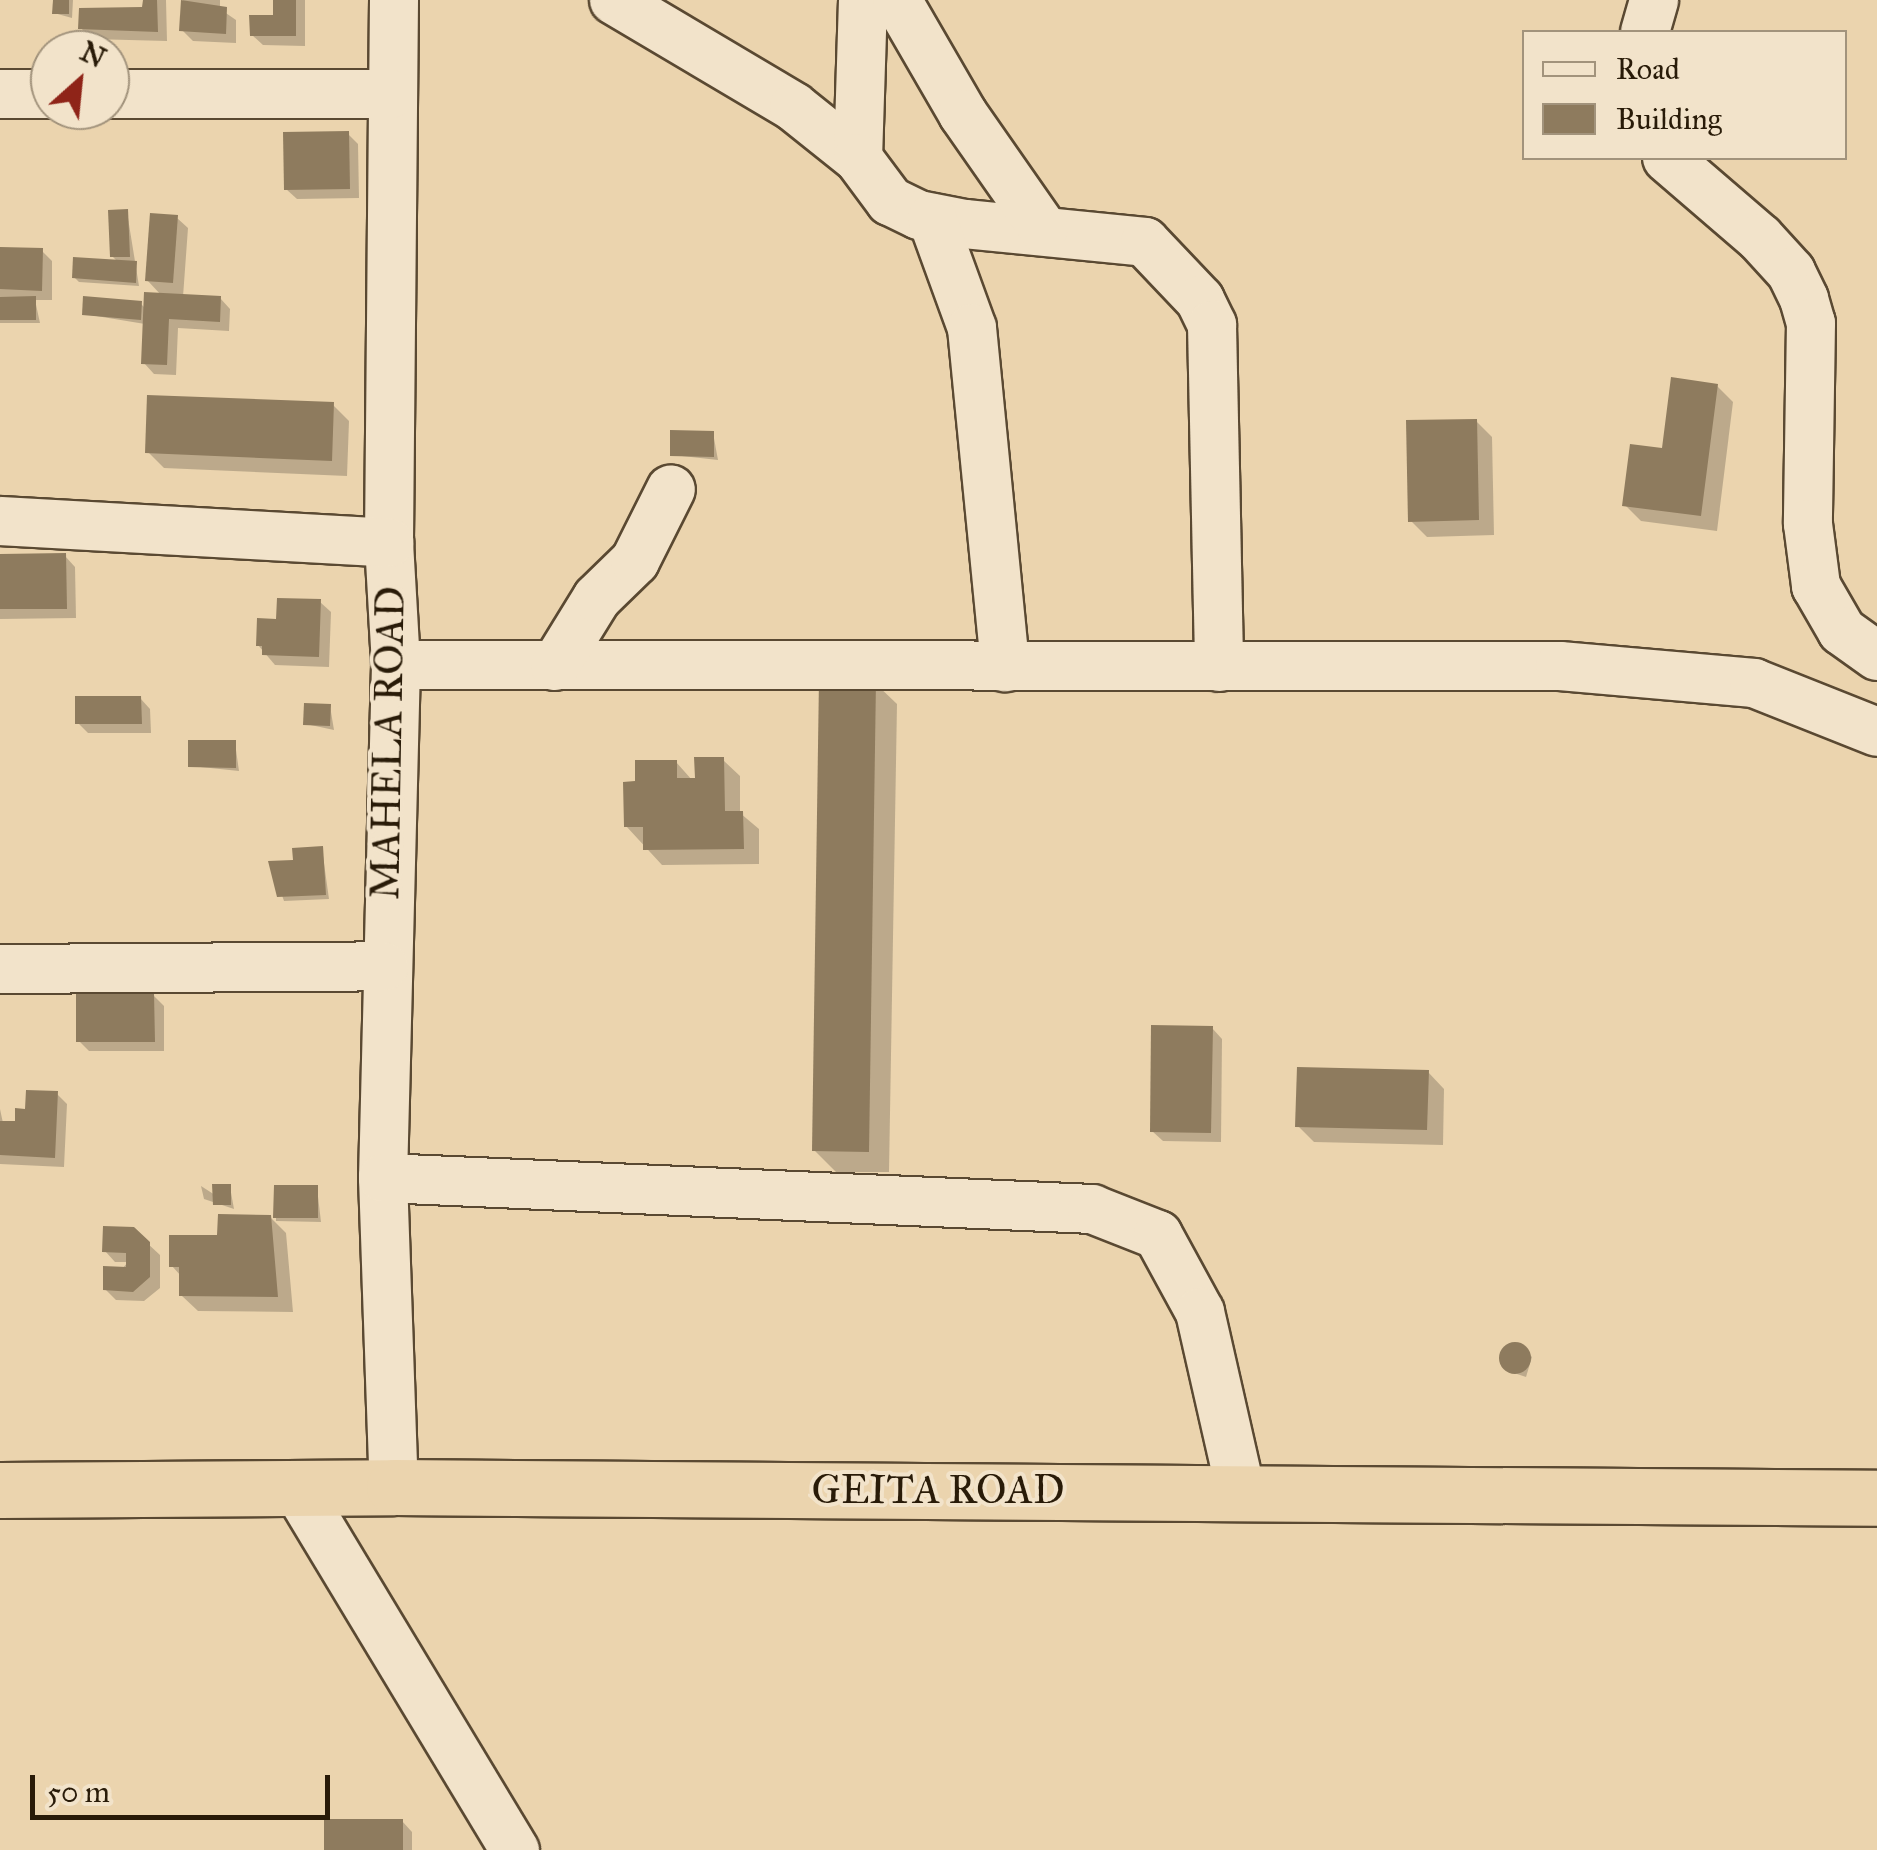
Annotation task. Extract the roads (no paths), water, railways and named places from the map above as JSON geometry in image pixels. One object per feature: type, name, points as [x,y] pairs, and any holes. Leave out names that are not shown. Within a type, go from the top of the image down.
[{"type":"highway","name":"GEITA ROAD","points":[[0,1490],[297,1490],[394,1486],[1877,1498]]},
{"type":"street","name":"MAHELA ROAD","points":[[394,0],[389,543],[396,665],[384,966],[383,1178],[394,1486]]},
{"type":"street","points":[[614,0],[794,107],[858,158],[890,202],[932,218],[1145,242],[1180,273],[1212,325],[1219,667]]},
{"type":"street","points":[[858,158],[863,0]]},
{"type":"street","points":[[897,0],[963,114],[1044,230]]},
{"type":"street","points":[[1646,30],[1654,0]]},
{"type":"street","points":[[0,94],[30,94]]},
{"type":"street","points":[[130,94],[392,94]]},
{"type":"street","points":[[1669,160],[1760,238],[1792,272],[1804,299],[1811,323],[1808,524],[1816,586],[1842,631],[1877,656]]},
{"type":"street","points":[[932,218],[972,328],[1004,667]]},
{"type":"street","points":[[555,666],[597,598],[634,562],[672,489]]},
{"type":"street","points":[[0,521],[389,543]]},
{"type":"street","points":[[396,665],[1560,666],[1689,674],[1806,698],[1877,698]]},
{"type":"street","points":[[1806,698],[1877,732]]},
{"type":"street","points":[[0,968],[384,966]]},
{"type":"street","points":[[383,1178],[1092,1209],[1158,1235],[1200,1312],[1241,1492]]},
{"type":"street","points":[[297,1490],[516,1850]]}]
